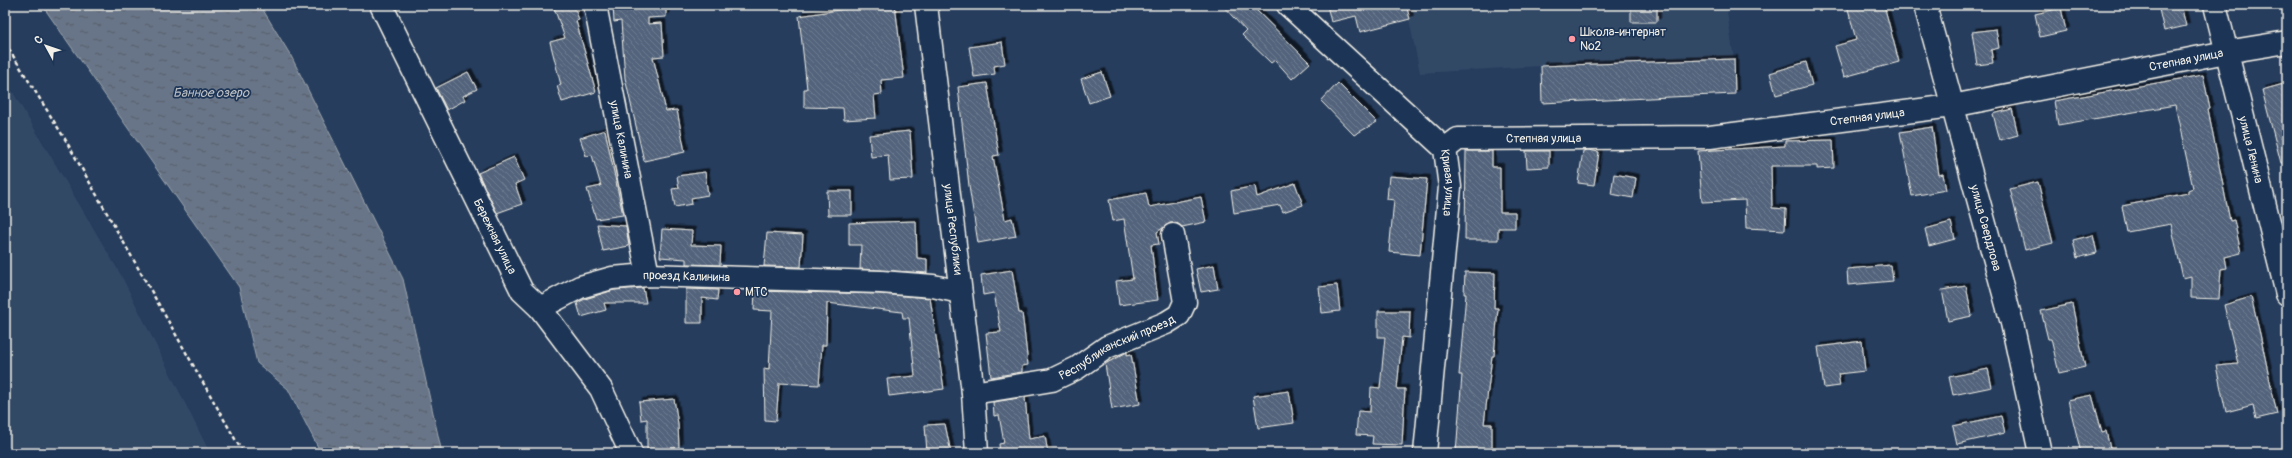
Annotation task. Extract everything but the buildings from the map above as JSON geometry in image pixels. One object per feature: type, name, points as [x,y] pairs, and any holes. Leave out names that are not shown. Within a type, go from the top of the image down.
[{"type":"street","name":"Бережная улица","points":[[381,5],[522,292],[540,308],[600,389],[631,453]]},
{"type":"street","name":"улица Калинина","points":[[595,5],[648,275]]},
{"type":"street","name":"улица Республики","points":[[926,5],[973,393],[977,453]]},
{"type":"street","name":"Кривая улица","points":[[1288,5],[1445,149],[1450,187],[1426,453]]},
{"type":"street","name":"улица Свердлова","points":[[1925,5],[2012,323],[2040,453]]},
{"type":"street","name":"улица Ленина","points":[[2215,5],[2287,294]]},
{"type":"street","name":"Степная улица","points":[[1445,149],[1458,139],[1710,136],[1952,106],[2226,52],[2287,42]]},
{"type":"street","name":"Республиканский проезд","points":[[973,393],[1052,380],[1077,368],[1107,347],[1166,323],[1179,315],[1185,302],[1173,235]]},
{"type":"street","name":"проезд Калинина","points":[[540,308],[580,287],[612,278],[648,275],[881,282],[933,286],[960,292]]},
{"type":"path","points":[[5,43],[65,139],[243,453]]},
{"type":"shaded area","name":"Школа-интернат №2","points":[[1406,5],[1726,5],[1734,59],[1735,94],[1542,103],[1541,66],[1420,73]]},
{"type":"shaded area","points":[[5,79],[121,275],[210,453],[5,453]]},
{"type":"water","name":"Банное озеро","points":[[42,5],[260,5],[291,56],[403,279],[442,453],[321,453],[288,389],[257,363],[239,287]]},
{"type":"place","name":"Школа-интернат №2","points":[[1572,39]]},
{"type":"place","name":"МТС","points":[[737,292]]}]
